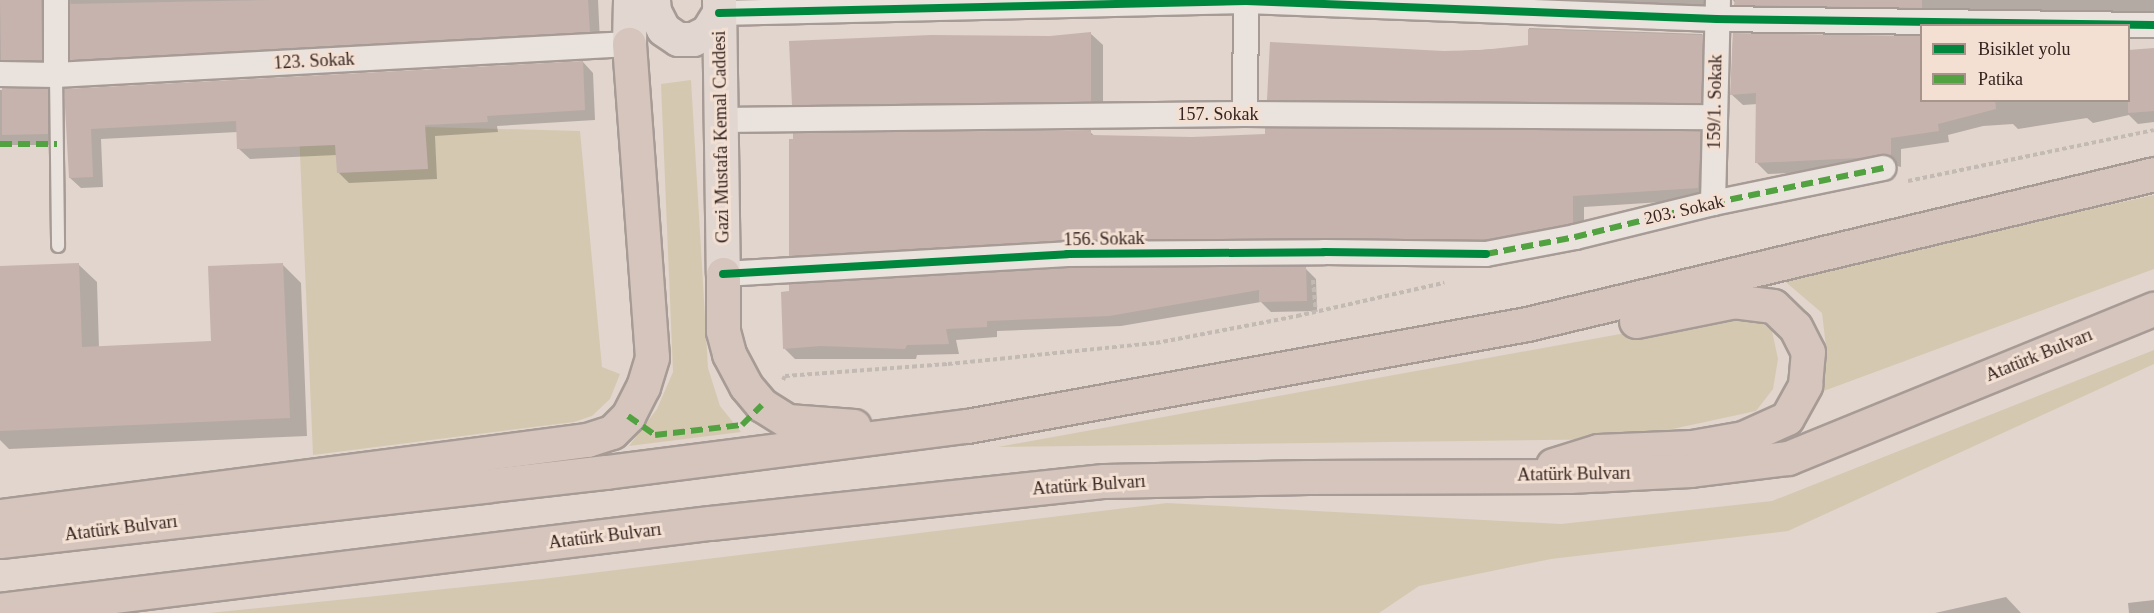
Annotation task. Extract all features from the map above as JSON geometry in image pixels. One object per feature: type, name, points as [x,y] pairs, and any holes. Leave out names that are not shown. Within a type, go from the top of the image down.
[{"type":"highway","points":[[0,516],[587,440],[612,432],[627,416],[644,387],[652,357],[629,44]]},
{"type":"highway","name":"Atatürk Bulvarı","points":[[0,541],[606,472],[967,426],[1527,324],[2154,174]]},
{"type":"highway","points":[[723,274],[723,331],[729,354],[746,387],[762,405],[788,421],[839,426],[967,426]]},
{"type":"highway","points":[[1522,475],[1598,451],[1692,447],[1743,438],[1787,418],[1805,385],[1808,352],[1795,327],[1773,306],[1734,301],[1604,328],[1527,324]]},
{"type":"highway","name":"Atatürk Bulvarı","points":[[0,610],[710,523],[1104,482],[1691,470],[1788,458],[2154,309]]},
{"type":"main road","points":[[629,44],[630,0]]},
{"type":"main road","points":[[653,0],[654,12],[663,29],[678,39],[693,39],[707,32],[719,7]]},
{"type":"main road","name":"Gazi Mustafa Kemal Caddesi","points":[[719,7],[723,274]]},
{"type":"street","points":[[56,0],[56,75]]},
{"type":"street","points":[[719,7],[1246,0],[1717,9],[2127,24]]},
{"type":"street","points":[[1245,114],[1246,0]]},
{"type":"street","name":"159/1. Sokak","points":[[1713,203],[1717,9]]},
{"type":"street","points":[[2130,24],[2154,25]]},
{"type":"street","name":"123. Sokak","points":[[0,74],[56,75],[629,44]]},
{"type":"street","name":"157. Sokak","points":[[721,120],[1245,114],[1715,117]]},
{"type":"street","name":"203. Sokak","points":[[1486,254],[1575,237],[1713,203],[1883,168]]},
{"type":"street","name":"156. Sokak","points":[[723,274],[1067,254],[1324,252],[1486,254]]},
{"type":"lane","points":[[56,75],[58,246]]},
{"type":"path","points":[[785,376],[804,375]]},
{"type":"shaded area","points":[[691,80],[708,368],[720,406],[741,432],[629,446],[657,409],[673,372],[661,84]]},
{"type":"shaded area","points":[[429,127],[580,131],[602,367],[620,374],[610,399],[592,416],[574,422],[313,455],[299,131]]},
{"type":"shaded area","points":[[2154,195],[2154,269],[1821,392],[1826,347],[1822,313],[1781,278]]},
{"type":"shaded area","points":[[1750,314],[1772,331],[1778,359],[1773,389],[1756,411],[1626,439],[998,447],[1675,324]]},
{"type":"shaded area","points":[[2154,350],[2154,364],[1788,531],[1551,559],[1419,586],[1379,613],[209,613],[542,579],[1167,503],[1561,524],[1772,501]]},
{"type":"building","points":[[0,0],[41,0],[42,60],[1,60]]},
{"type":"building","points":[[271,0],[588,0],[590,32],[70,60],[70,4]]},
{"type":"building","points":[[1735,0],[1922,0],[1922,8],[1734,5]]},
{"type":"building","points":[[1528,29],[1703,35],[1701,103],[1267,100],[1270,42],[1444,51],[1483,50],[1528,45]]},
{"type":"building","points":[[1091,32],[1091,102],[792,105],[789,41],[931,35],[1050,36]]},
{"type":"building","points":[[1733,33],[1920,36],[1920,102],[1995,102],[1996,109],[1938,124],[1939,131],[1891,138],[1891,157],[1881,154],[1859,158],[1755,163],[1756,93],[1730,95]]},
{"type":"building","points":[[2154,48],[2154,111],[2128,113],[2130,50]]},
{"type":"building","points":[[583,61],[585,110],[487,116],[488,122],[425,125],[428,169],[337,173],[335,145],[237,149],[236,121],[91,129],[93,177],[69,178],[64,89]]},
{"type":"building","points":[[2,88],[48,89],[48,134],[2,135]]},
{"type":"building","points":[[1265,128],[1701,131],[1698,188],[1573,196],[1573,223],[1488,239],[1067,240],[789,256],[789,139],[793,139],[793,133],[1091,130],[1091,135],[1192,137],[1265,134]]},
{"type":"building","points":[[79,263],[82,347],[211,341],[208,266],[283,263],[290,418],[0,431],[0,266]]},
{"type":"building","points":[[1306,266],[1307,301],[1259,302],[1259,290],[1109,316],[987,321],[987,327],[946,329],[949,344],[907,345],[905,349],[820,346],[783,349],[781,292],[789,291],[789,284],[1067,268]]},
{"type":"marked path","points":[[0,144],[57,144]]},
{"type":"marked path","points":[[1486,254],[1575,237],[1713,203],[1883,168]]},
{"type":"marked path","points":[[628,416],[655,435],[742,425],[762,405]]},
{"type":"cycle path","points":[[719,13],[1246,1],[1717,19],[2081,24]]},
{"type":"cycle path","points":[[2130,25],[2154,25]]},
{"type":"cycle path","points":[[723,274],[1067,254],[1324,252],[1486,254]]}]
